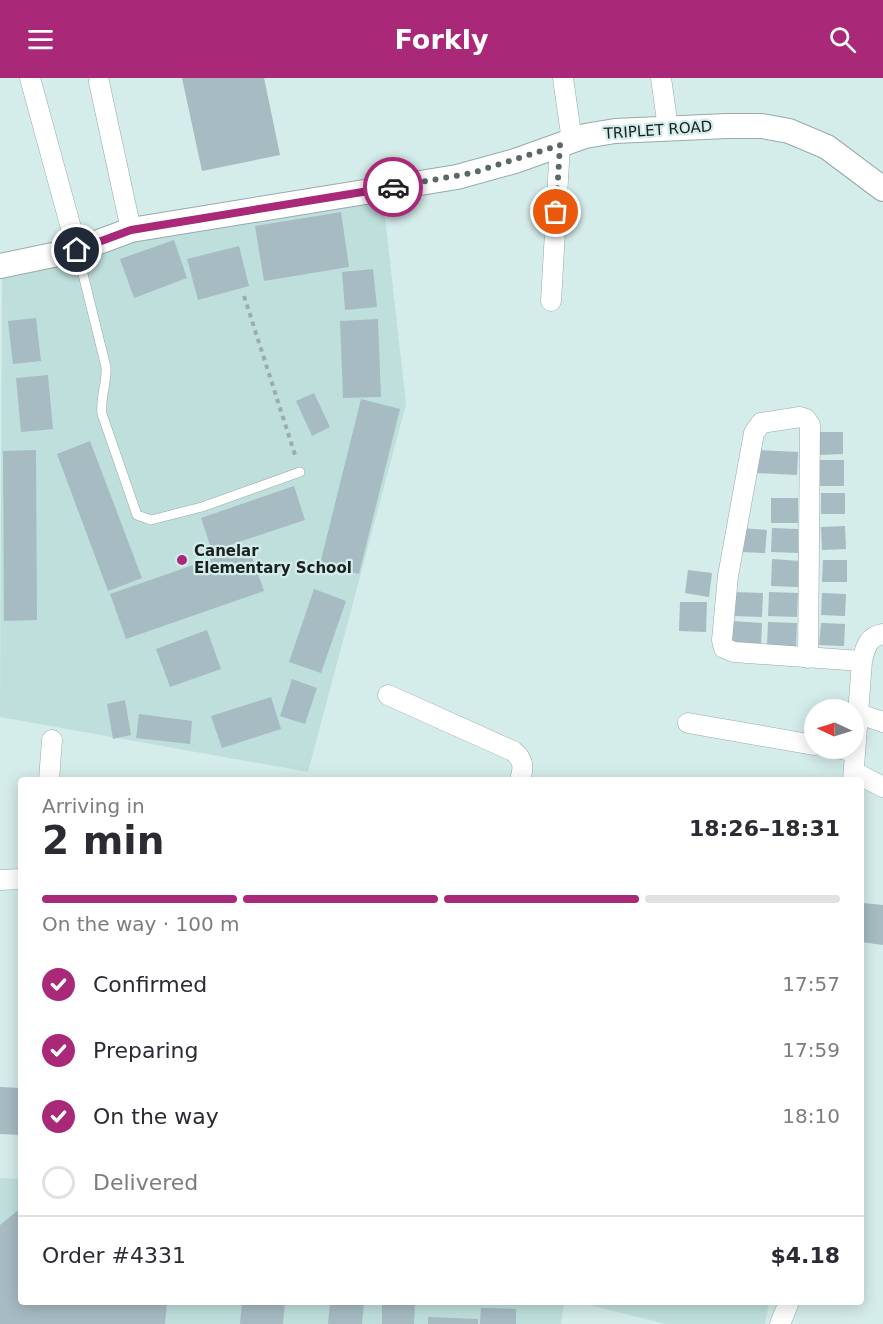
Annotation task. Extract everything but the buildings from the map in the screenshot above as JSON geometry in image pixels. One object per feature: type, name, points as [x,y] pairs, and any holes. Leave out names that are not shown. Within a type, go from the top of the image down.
[{"type":"street","points":[[30,78],[77,250]]},
{"type":"street","points":[[551,301],[566,143],[563,78]]},
{"type":"street","points":[[661,78],[668,128]]},
{"type":"street","points":[[99,82],[131,230]]},
{"type":"street","name":"TRIPLET ROAD","points":[[0,266],[77,250],[131,230],[457,177],[515,161],[566,143],[615,131],[762,126],[789,131],[807,136],[827,147],[883,189]]},
{"type":"street","points":[[808,658],[810,425],[806,419],[800,417],[761,423],[754,433],[728,576],[722,640],[724,648],[734,652],[808,658],[862,661]]},
{"type":"street","points":[[860,699],[865,646],[878,634],[883,634]]},
{"type":"street","points":[[388,695],[513,751],[522,758],[524,764],[521,777]]},
{"type":"street","points":[[864,716],[883,722]]},
{"type":"street","points":[[688,723],[804,743]]},
{"type":"street","points":[[49,777],[52,740]]},
{"type":"street","points":[[849,759],[854,776]]},
{"type":"street","points":[[864,780],[883,787]]},
{"type":"street","points":[[0,880],[18,879]]},
{"type":"street","points":[[780,1324],[788,1305]]},
{"type":"lane","points":[[77,250],[106,368],[107,377],[100,400],[102,414],[137,515],[151,520],[202,507],[300,472]]},
{"type":"path","points":[[244,296],[300,472]]},
{"type":"shaded area","name":"Canelar Elementary School","points":[[383,199],[406,404],[308,772],[0,717],[2,278],[92,255],[119,238]]},
{"type":"shaded area","points":[[0,1178],[18,1179],[18,1305],[564,1305],[561,1324],[0,1324]]},
{"type":"shaded area","points":[[590,1305],[768,1305],[765,1324],[666,1324]]},
{"type":"way so far","points":[[393,187],[457,177],[515,161],[560,145],[556,212]]},
{"type":"place","name":"Canelar Elementary School","points":[[182,560]]},
{"type":"route","points":[[77,250],[131,230],[393,187]]}]
